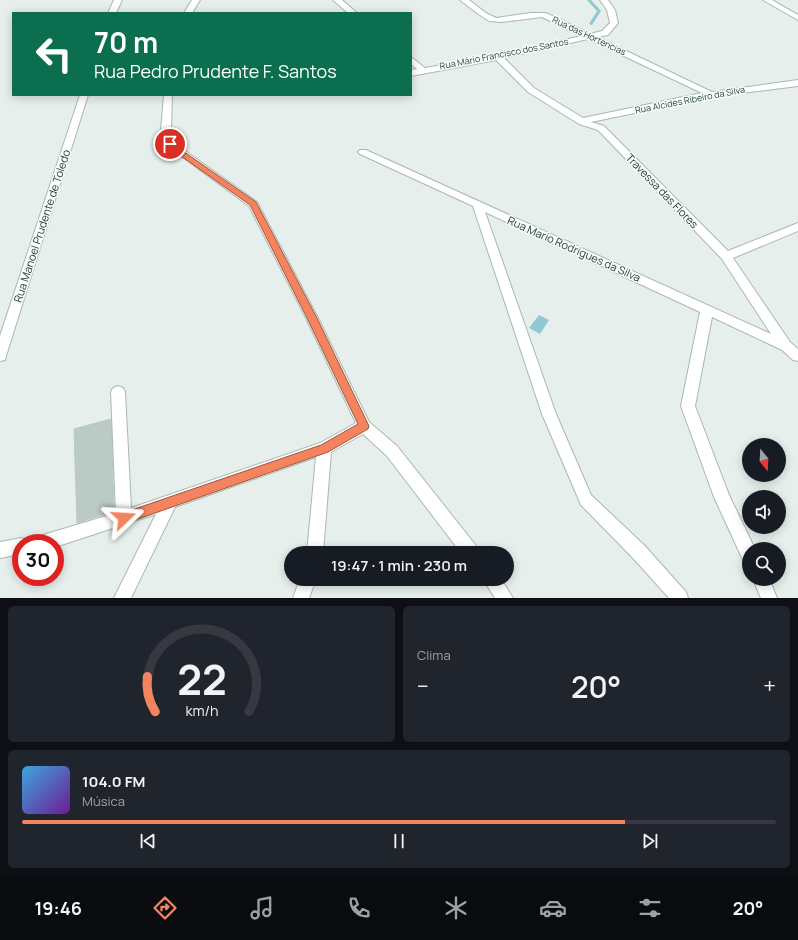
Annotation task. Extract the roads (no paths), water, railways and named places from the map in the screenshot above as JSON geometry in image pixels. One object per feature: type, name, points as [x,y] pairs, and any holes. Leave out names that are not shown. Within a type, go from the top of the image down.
[{"type":"street","points":[[112,12],[118,0]]},
{"type":"street","points":[[189,12],[196,0]]},
{"type":"street","points":[[337,0],[352,12]]},
{"type":"street","name":"Rua das Hortencias","points":[[464,0],[489,18],[496,20],[533,14],[543,15],[591,36],[712,95]]},
{"type":"street","name":"Rua Mário Francisco dos Santos","points":[[412,72],[498,57],[605,33],[614,23],[614,16],[607,2],[604,0]]},
{"type":"street","points":[[767,0],[798,18]]},
{"type":"street","name":"Travessa das Flores","points":[[498,57],[531,90],[582,122],[601,128],[726,256],[786,346],[798,356]]},
{"type":"street","points":[[412,61],[423,70]]},
{"type":"street","name":"Rua Alcides Ribeiro da Silva","points":[[582,122],[712,95],[768,85],[798,83]]},
{"type":"street","name":"Rua Manoel Prudente de Toledo","points":[[0,356],[84,96]]},
{"type":"street","points":[[168,96],[166,130],[170,144],[254,204],[312,318],[364,426],[392,451],[466,546]]},
{"type":"street","name":"Rua Mario Rodrigues da Silva","points":[[363,152],[786,346]]},
{"type":"street","points":[[477,204],[549,414],[586,500],[638,551],[680,598]]},
{"type":"street","points":[[726,256],[798,227]]},
{"type":"street","points":[[707,309],[688,406],[722,498],[743,542]]},
{"type":"street","points":[[118,392],[124,518]]},
{"type":"street","points":[[64,537],[124,518],[324,448],[364,426]]},
{"type":"street","points":[[316,546],[324,448]]},
{"type":"street","points":[[122,598],[170,502]]},
{"type":"street","points":[[0,550],[12,548]]},
{"type":"street","points":[[301,598],[305,586]]},
{"type":"street","points":[[496,586],[505,598]]},
{"type":"street","points":[[764,586],[770,598]]},
{"type":"water","points":[[539,315],[549,320],[540,334],[529,328]]},
{"type":"waterway","points":[[589,0],[599,11],[591,24]]}]
